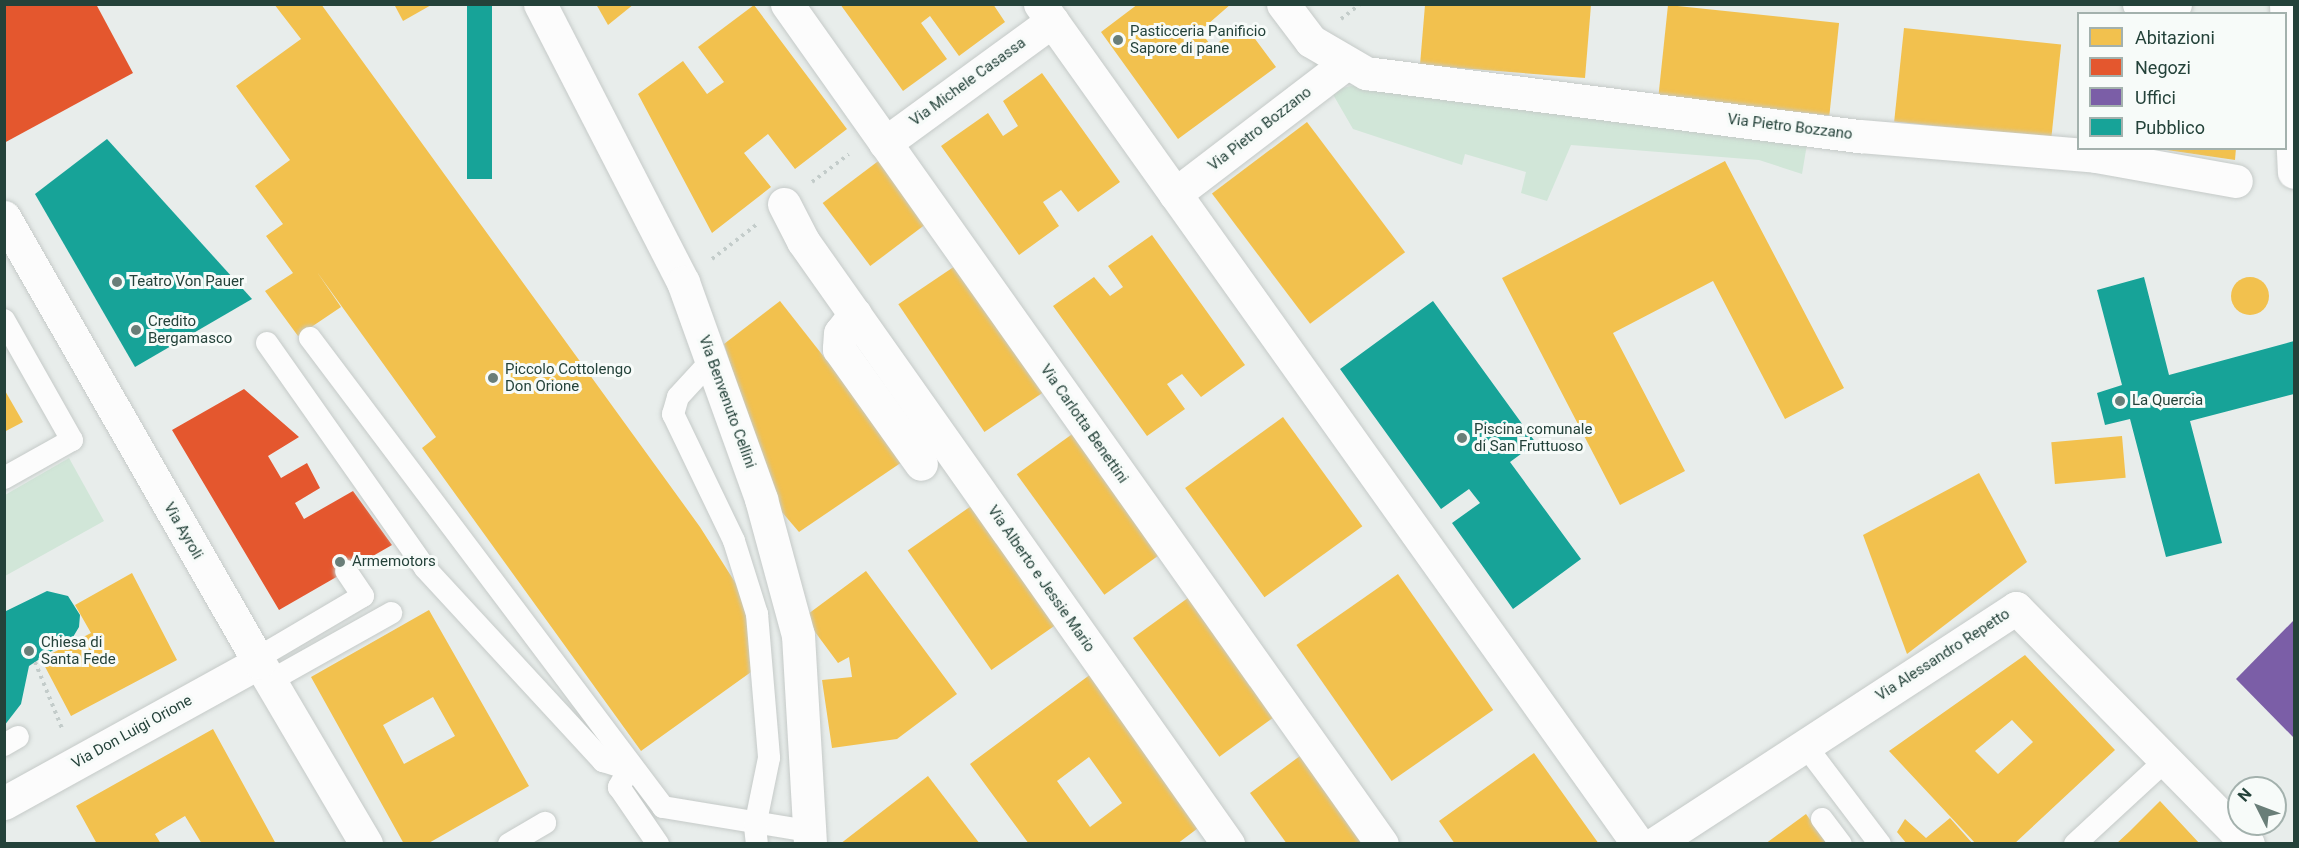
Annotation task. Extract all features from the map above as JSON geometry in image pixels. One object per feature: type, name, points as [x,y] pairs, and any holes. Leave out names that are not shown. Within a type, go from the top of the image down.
[{"type":"street","name":"Via Benvenuto Cellini","points":[[540,4],[683,282],[761,499],[798,635],[809,837]]},
{"type":"street","name":"Via Carlotta Benettini","points":[[787,4],[1382,843]]},
{"type":"street","name":"Via Pietro Bozzano","points":[[1283,4],[1311,41],[1344,64],[1366,73],[1860,136],[2096,156],[2236,181]]},
{"type":"street","points":[[2139,4],[2175,4]]},
{"type":"street","name":"Via Michele Casassa","points":[[885,142],[1046,13]]},
{"type":"street","points":[[1046,13],[1638,843]]},
{"type":"street","points":[[2287,23],[2295,172]]},
{"type":"street","name":"Via Pietro Bozzano","points":[[1175,194],[1344,64]]},
{"type":"street","name":"Via Alberto e Jessie Mario","points":[[784,204],[803,241],[1228,843]]},
{"type":"street","name":"Via Ayroli","points":[[4,217],[262,667],[366,843]]},
{"type":"street","points":[[855,314],[840,333],[839,349],[921,464]]},
{"type":"street","name":"Via Alessandro Repetto","points":[[1654,843],[2016,608],[2248,843]]},
{"type":"street","name":"Via Don Luigi Orione","points":[[4,803],[262,667]]},
{"type":"lane","points":[[4,320],[72,440],[4,478]]},
{"type":"lane","name":"Via Benvenuto Cellini","points":[[310,338],[629,769],[663,807],[756,835],[809,837]]},
{"type":"lane","name":"Via Benvenuto Cellini","points":[[267,343],[424,568],[603,761],[629,769]]},
{"type":"lane","points":[[712,360],[678,397],[673,414],[734,541],[756,614],[769,758],[756,835]]},
{"type":"lane","points":[[262,667],[363,596],[346,572]]},
{"type":"lane","points":[[262,667],[391,613]]},
{"type":"lane","points":[[1805,745],[1880,843]]},
{"type":"lane","points":[[2076,843],[2166,760]]},
{"type":"lane","points":[[629,769],[619,787],[658,843]]},
{"type":"lane","points":[[1822,819],[1841,843]]},
{"type":"lane","points":[[509,843],[545,823]]},
{"type":"path","points":[[35,662],[64,734]]},
{"type":"green space","points":[[1355,85],[1808,138],[1802,174],[1759,160],[1571,145],[1547,201],[1521,193],[1526,172],[1465,154],[1462,165],[1353,129],[1331,91]]},
{"type":"green space","points":[[69,458],[104,521],[5,576],[5,495]]},
{"type":"building: Abitazioni","name":"Piccolo Cottolengo Don Orione","points":[[274,4],[321,4],[700,527],[740,590],[758,667],[641,751],[422,448],[436,437],[317,272],[341,307],[298,336],[265,291],[293,273],[266,236],[283,224],[255,186],[290,160],[236,86],[301,39]]},
{"type":"building: Abitazioni","points":[[394,4],[433,4],[403,21]]},
{"type":"building: Abitazioni","points":[[596,4],[634,4],[608,25]]},
{"type":"building: Abitazioni","points":[[840,4],[993,4],[1005,22],[959,56],[930,16],[921,23],[947,59],[903,91]]},
{"type":"building: Abitazioni","points":[[1138,4],[1231,4],[1200,31],[1212,47],[1244,24],[1276,67],[1178,139],[1101,32]]},
{"type":"building: Abitazioni","points":[[754,5],[847,129],[795,169],[768,134],[744,153],[771,187],[712,233],[638,94],[683,61],[707,94],[724,82],[698,47]]},
{"type":"building: Abitazioni","points":[[1425,5],[1591,5],[1585,78],[1420,65]]},
{"type":"building: Abitazioni","points":[[1668,5],[1839,23],[1829,115],[1658,97]]},
{"type":"building: Abitazioni","points":[[1904,28],[2061,45],[2051,138],[1894,121]]},
{"type":"building: Abitazioni","points":[[1042,73],[1120,182],[1078,212],[1061,190],[1043,202],[1059,226],[1019,255],[941,146],[988,113],[1003,136],[1018,126],[1003,101]]},
{"type":"building: Abitazioni","points":[[1307,122],[1405,252],[1310,324],[1212,194]]},
{"type":"building: Abitazioni","points":[[2167,150],[2236,150],[2235,160]]},
{"type":"building: Abitazioni","points":[[881,159],[929,222],[870,266],[823,203]]},
{"type":"building: Abitazioni","points":[[1725,161],[1844,388],[1785,419],[1713,281],[1613,333],[1685,471],[1620,505],[1502,278]]},
{"type":"building: Abitazioni","points":[[1152,235],[1245,365],[1201,397],[1182,374],[1167,384],[1185,409],[1147,436],[1053,306],[1094,277],[1110,296],[1123,287],[1108,266]]},
{"type":"building: Abitazioni","points":[[958,264],[1044,392],[984,432],[898,304]]},
{"type":"building: Abitazioni","points":[[2250,277],[2264,282],[2269,296],[2264,310],[2250,315],[2236,310],[2231,296],[2236,282]]},
{"type":"building: Abitazioni","points":[[780,301],[905,460],[799,532],[775,504],[724,344]]},
{"type":"building: Abitazioni","points":[[4,389],[23,422],[4,432]]},
{"type":"building: Abitazioni","points":[[1283,417],[1362,526],[1264,597],[1185,488]]},
{"type":"building: Abitazioni","points":[[1075,432],[1163,553],[1104,595],[1017,474]]},
{"type":"building: Abitazioni","points":[[2122,436],[2126,478],[2055,484],[2051,442]]},
{"type":"building: Abitazioni","points":[[1979,473],[2027,562],[1907,654],[1863,535]]},
{"type":"building: Abitazioni","points":[[974,504],[1058,624],[991,670],[908,550]]},
{"type":"building: Abitazioni","points":[[866,571],[957,694],[897,739],[832,748],[822,680],[852,677],[849,657],[838,663],[804,617]]},
{"type":"building: Abitazioni","points":[[132,573],[177,660],[71,716],[41,659],[91,633],[75,605]]},
{"type":"building: Abitazioni","points":[[1398,574],[1493,710],[1392,781],[1296,645]]},
{"type":"building: Abitazioni","points":[[1192,595],[1278,714],[1219,757],[1133,638]]},
{"type":"building: Abitazioni","points":[[429,610],[529,786],[427,844],[404,844],[311,677]],"holes":[[[433,697],[455,736],[404,764],[383,725]]]},
{"type":"building: Abitazioni","points":[[2025,655],[2115,750],[2014,844],[1976,844],[1889,751]],"holes":[[[2012,720],[2033,742],[1998,774],[1975,751]]]},
{"type":"building: Abitazioni","points":[[1095,671],[1206,822],[1177,844],[1029,844],[970,764]],"holes":[[[1089,757],[1122,803],[1090,827],[1057,781]]]},
{"type":"building: Abitazioni","points":[[213,729],[276,844],[202,844],[185,816],[155,834],[161,844],[97,844],[76,806]]},
{"type":"building: Abitazioni","points":[[1304,753],[1369,844],[1287,844],[1250,793]]},
{"type":"building: Abitazioni","points":[[1534,753],[1599,844],[1455,844],[1439,821]]},
{"type":"building: Abitazioni","points":[[928,776],[980,844],[840,844]]},
{"type":"building: Abitazioni","points":[[2160,801],[2200,844],[2116,844],[2130,831]]},
{"type":"building: Abitazioni","points":[[1806,814],[1827,844],[1765,844]]},
{"type":"building: Abitazioni","points":[[1950,818],[1973,844],[1907,844],[1897,832],[1905,819],[1926,838]]},
{"type":"building: Negozi","points":[[4,4],[96,4],[133,73],[4,143]]},
{"type":"building: Negozi","points":[[244,389],[299,437],[268,456],[281,478],[307,463],[320,488],[295,503],[304,519],[353,491],[392,545],[279,610],[172,430]]},
{"type":"building: Uffici","points":[[2294,620],[2294,738],[2236,679]]},
{"type":"building: Pubblico","points":[[467,4],[492,4],[492,179],[467,179]]},
{"type":"building: Pubblico","points":[[107,139],[252,299],[135,367],[35,194]]},
{"type":"building: Pubblico","points":[[2144,277],[2169,375],[2294,341],[2294,394],[2190,421],[2222,543],[2166,557],[2130,419],[2105,425],[2097,393],[2122,385],[2097,290]]},
{"type":"building: Pubblico","points":[[1433,301],[1536,443],[1510,462],[1581,559],[1513,609],[1452,523],[1480,503],[1469,489],[1441,509],[1340,369]]},
{"type":"building: Pubblico","name":"Chiesa di Santa Fede","points":[[47,591],[68,596],[80,615],[79,627],[73,637],[29,666],[21,704],[4,726],[4,612]]},
{"type":"place","name":"Pasticceria Panificio Sapore di pane","points":[[1118,40]]},
{"type":"place","name":"Teatro Von Pauer","points":[[117,282]]},
{"type":"place","name":"Credito Bergamasco","points":[[136,330]]},
{"type":"place","name":"Piccolo Cottolengo Don Orione","points":[[493,378]]},
{"type":"place","name":"La Quercia","points":[[2120,401]]},
{"type":"place","name":"Piscina comunale di San Fruttuoso","points":[[1462,438]]},
{"type":"place","name":"Armemotors","points":[[340,562]]},
{"type":"place","name":"Chiesa di Santa Fede","points":[[29,651]]}]
